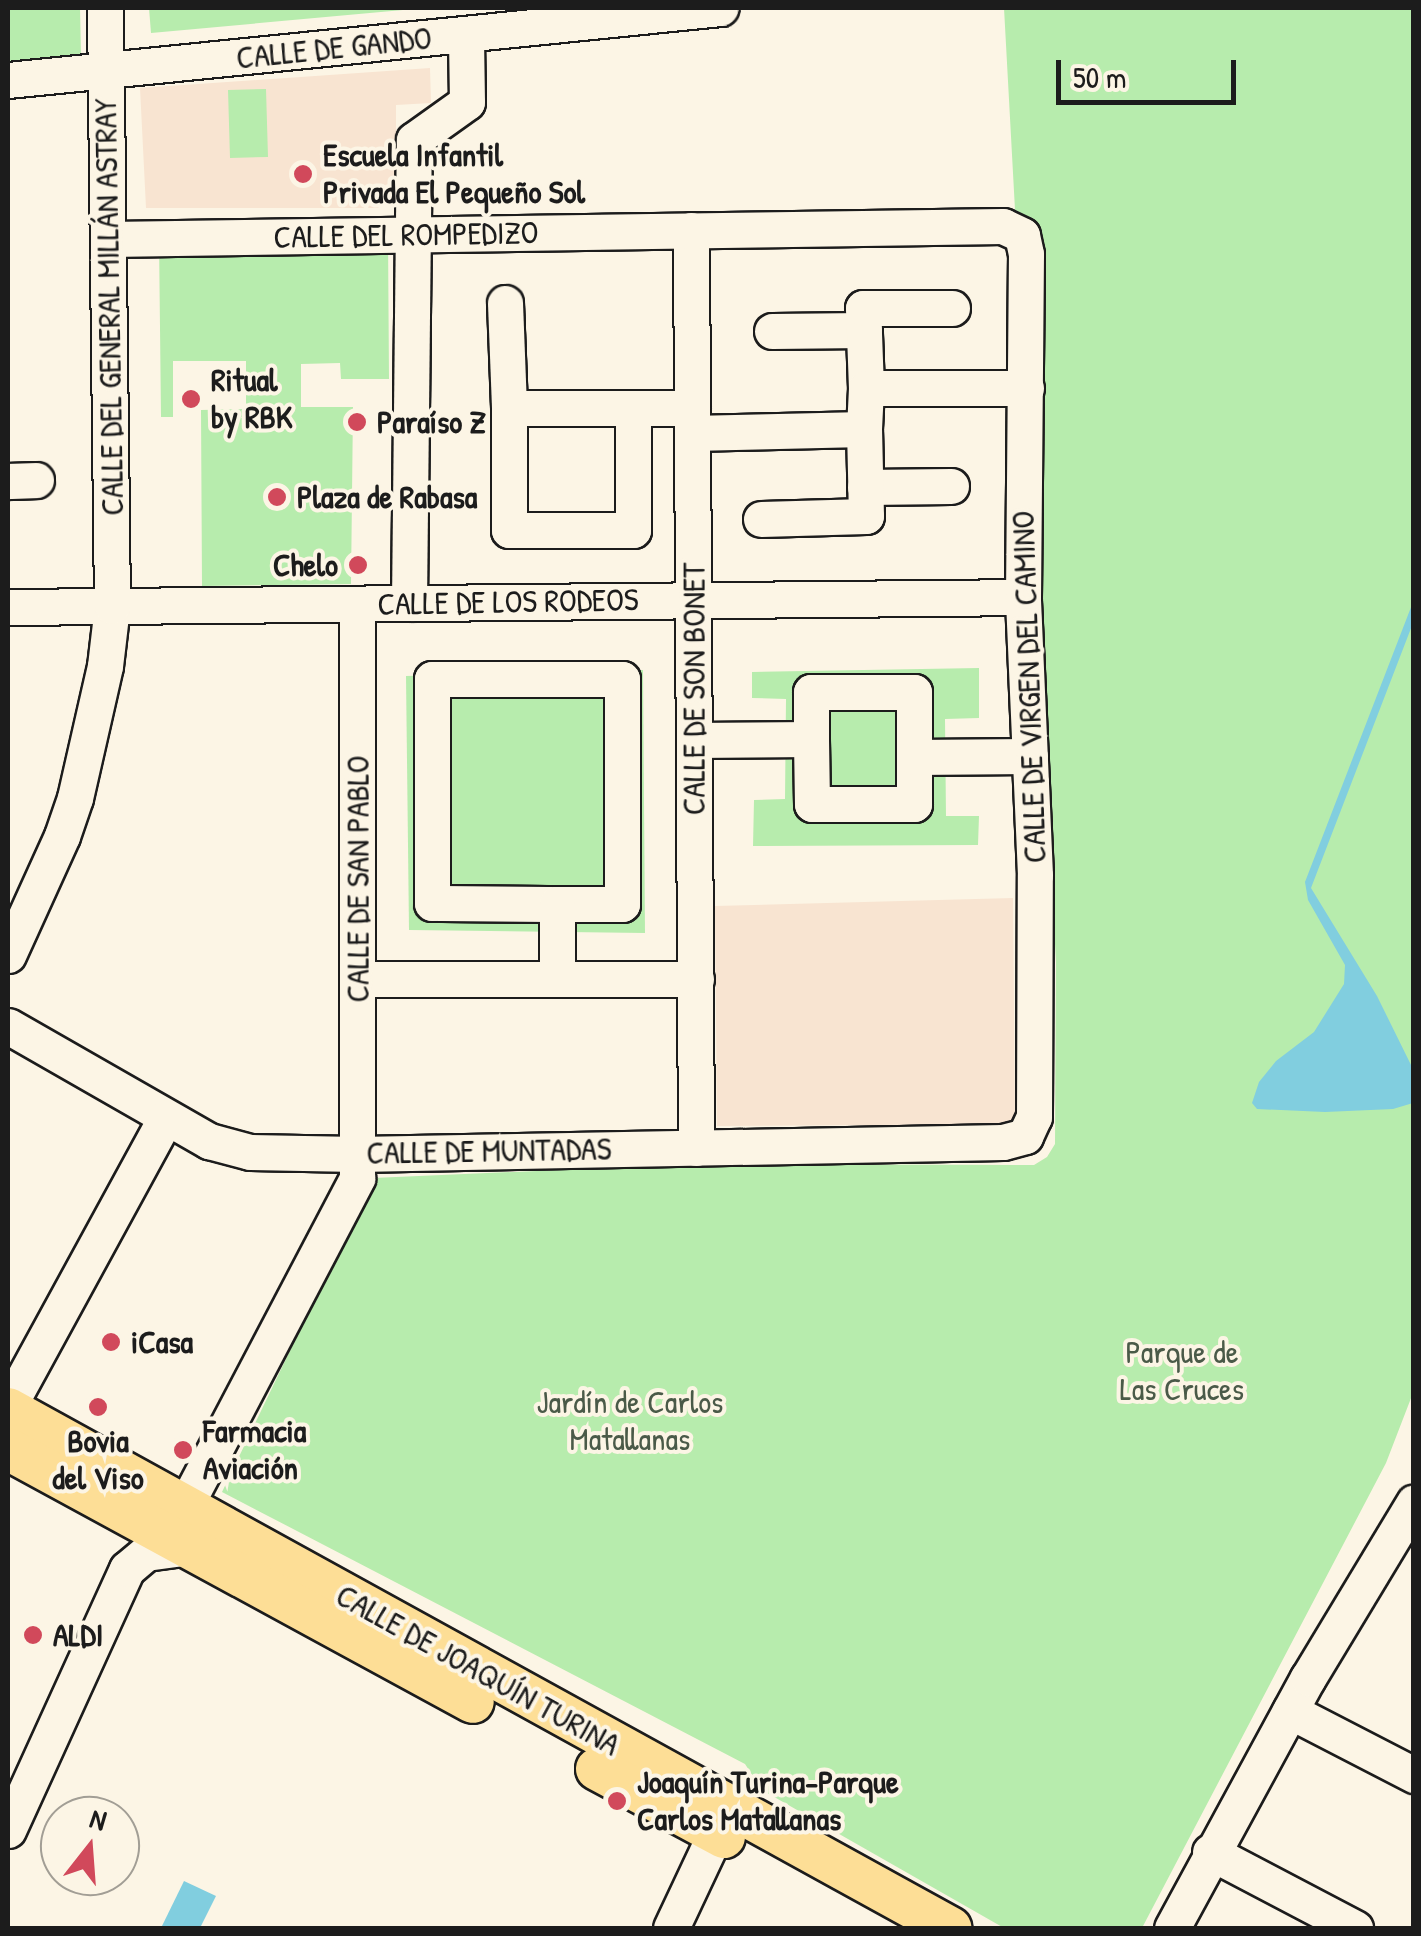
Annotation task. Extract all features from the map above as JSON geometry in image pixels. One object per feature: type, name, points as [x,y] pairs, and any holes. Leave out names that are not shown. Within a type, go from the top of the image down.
[{"type":"main road","name":"CALLE DE JOAQUÍN TURINA","points":[[8,1408],[186,1528],[721,1820],[895,1928]]},
{"type":"main road","name":"CALLE DE JOAQUÍN TURINA","points":[[8,1450],[112,1505],[186,1528]]},
{"type":"main road","name":"CALLE DE JOAQUÍN TURINA","points":[[721,1820],[950,1928]]},
{"type":"street","name":"CALLE DEL GENERAL MILLÁN ASTRAY","points":[[8,955],[62,836],[74,798],[105,666],[112,606],[105,8]]},
{"type":"street","name":"CALLE DE GANDO","points":[[8,80],[720,8]]},
{"type":"street","points":[[408,603],[414,140],[467,102],[466,35]]},
{"type":"street","name":"CALLE DEL ROMPEDIZO","points":[[108,239],[1004,226]]},
{"type":"street","name":"CALLE DE VIRGEN DEL CAMINO","points":[[1003,1142],[1025,1136],[1034,1117],[1030,756],[1023,598],[1026,241],[1016,230],[1004,226]]},
{"type":"street","name":"CALLE DE SON BONET","points":[[690,230],[696,1148]]},
{"type":"street","points":[[506,303],[509,530],[633,530],[633,408]]},
{"type":"street","points":[[761,519],[866,516],[864,308],[952,308]]},
{"type":"street","points":[[772,331],[864,330]]},
{"type":"street","points":[[866,388],[1026,388]]},
{"type":"street","points":[[509,408],[633,408],[692,420],[864,429]]},
{"type":"street","points":[[866,487],[950,486]]},
{"type":"street","name":"CALLE DE LOS RODEOS","points":[[112,606],[1023,598]]},
{"type":"street","name":"CALLE DE SAN PABLO","points":[[186,1528],[357,1178],[357,604]]},
{"type":"street","points":[[8,607],[112,606]]},
{"type":"street","points":[[432,679],[622,679],[622,904],[556,904],[432,904],[432,679]]},
{"type":"street","points":[[811,692],[914,692],[914,804],[812,804],[812,739],[811,692]]},
{"type":"street","points":[[694,740],[812,739]]},
{"type":"street","points":[[914,756],[1030,756]]},
{"type":"street","points":[[556,904],[557,979]]},
{"type":"street","points":[[359,979],[696,979]]},
{"type":"street","name":"CALLE DE MUNTADAS","points":[[8,1026],[230,1150],[357,1154],[1003,1142]]},
{"type":"street","points":[[8,1408],[166,1117]]},
{"type":"street","points":[[112,1505],[124,1527],[127,1570]]},
{"type":"street","points":[[1172,1928],[1290,1711],[1412,1508]]},
{"type":"street","points":[[8,1830],[127,1570],[186,1528]]},
{"type":"street","points":[[1290,1711],[1414,1775]]},
{"type":"street","points":[[671,1928],[721,1820]]},
{"type":"street","points":[[1210,1852],[1355,1928]]},
{"type":"shaded area","points":[[430,68],[431,103],[396,105],[396,191],[378,208],[146,208],[140,88]]},
{"type":"shaded area","points":[[1013,898],[1015,1124],[717,1126],[715,906]]},
{"type":"green space","points":[[8,8],[80,8],[81,56],[8,63]]},
{"type":"green space","points":[[149,8],[425,8],[151,33]]},
{"type":"green space","name":"Parque de Las Cruces","points":[[1004,8],[1413,8],[1413,1393],[1386,1463],[1142,1928],[1004,1928],[762,1790],[745,1764],[222,1492],[373,1178],[699,1164],[1034,1165],[1047,1157],[1055,1144],[1056,962]]},
{"type":"green space","points":[[266,89],[268,157],[230,158],[228,90]]},
{"type":"green space","points":[[388,235],[389,379],[341,379],[340,363],[301,364],[301,407],[353,407],[351,584],[202,586],[201,410],[246,409],[246,361],[173,361],[173,417],[161,417],[159,239]]},
{"type":"green space","points":[[979,668],[979,718],[945,719],[946,816],[979,816],[978,845],[753,846],[754,800],[785,799],[786,699],[752,698],[752,672]]},
{"type":"green space","points":[[643,670],[645,933],[409,930],[406,676]]},
{"type":"water","points":[[1413,602],[1413,623],[1311,888],[1377,996],[1413,1069],[1413,1103],[1393,1109],[1325,1112],[1257,1109],[1252,1103],[1259,1082],[1276,1061],[1314,1032],[1344,984],[1345,965],[1308,900],[1305,882]]},
{"type":"water","points":[[184,1881],[216,1896],[200,1928],[161,1928]]},
{"type":"place","name":"Escuela Infantil Privada El Pequeño Sol","points":[[303,174]]},
{"type":"place","name":"Ritual by RBK","points":[[191,399]]},
{"type":"place","name":"Paraíso Z","points":[[357,422]]},
{"type":"place","name":"Plaza de Rabasa","points":[[277,497]]},
{"type":"place","name":"Chelo","points":[[358,565]]},
{"type":"place","name":"iCasa","points":[[111,1342]]},
{"type":"place","name":"Bovia del Viso","points":[[98,1407]]},
{"type":"place","name":"Farmacia Aviación","points":[[183,1450]]},
{"type":"place","name":"ALDI","points":[[33,1635]]},
{"type":"place","name":"Joaquín Turina-Parque Carlos Matallanas","points":[[617,1801]]},
{"type":"park label","name":"Jardín de Carlos Matallanas","points":[[630,1422]]}]
